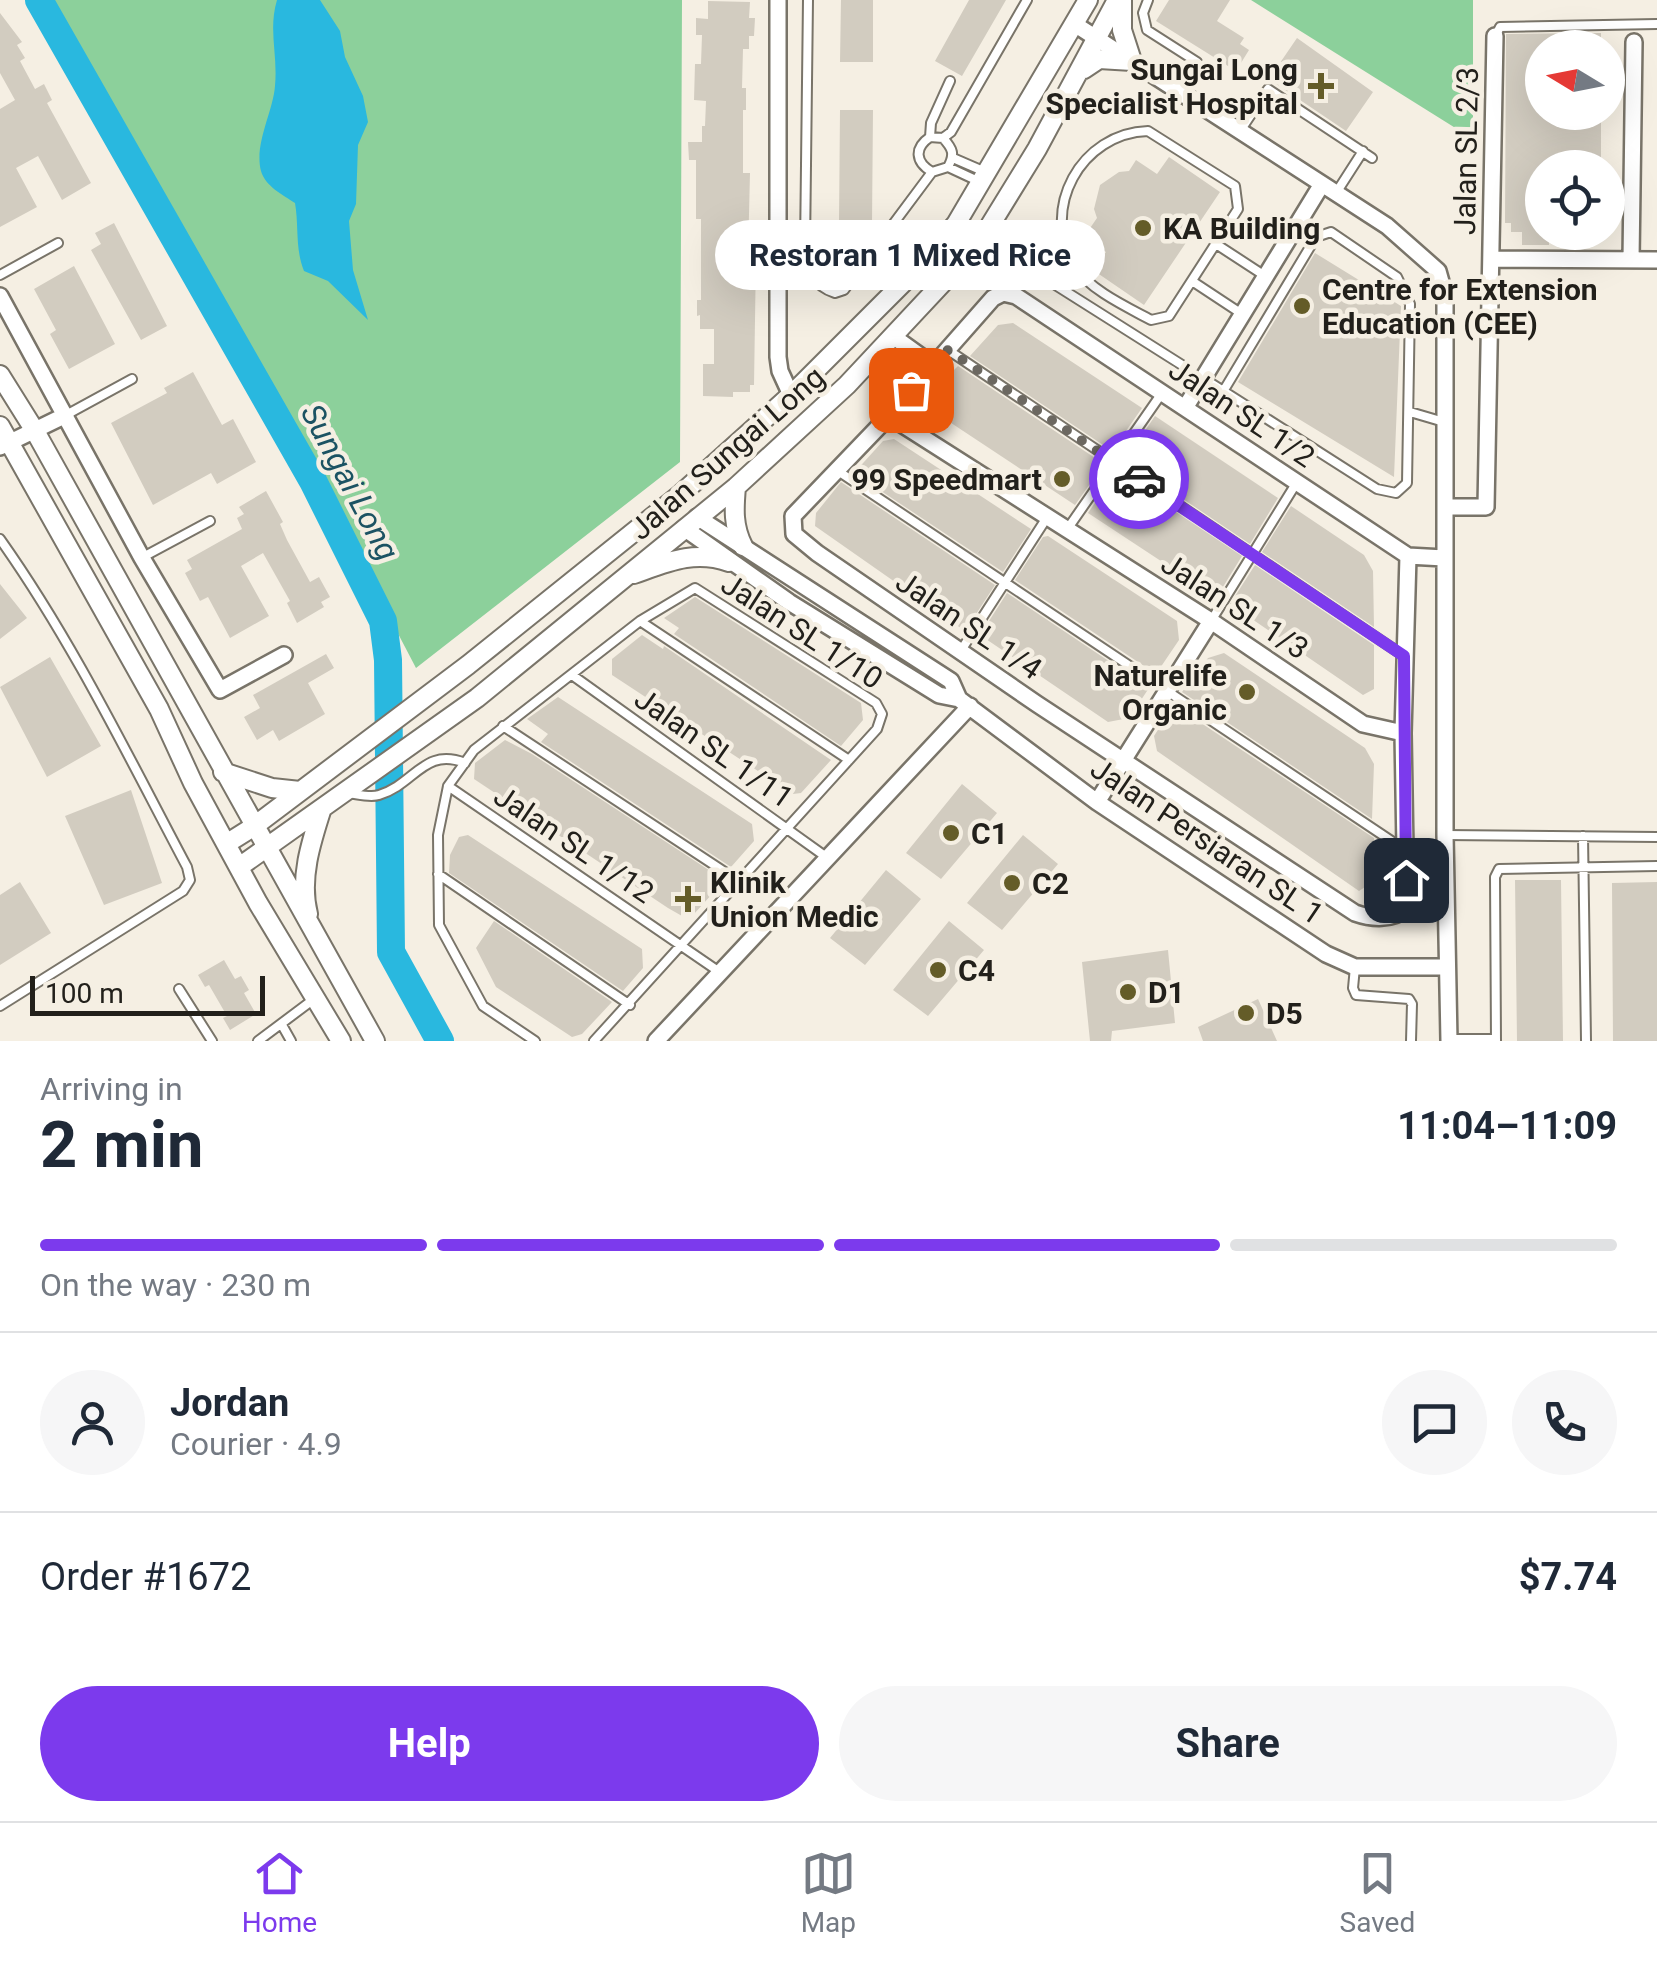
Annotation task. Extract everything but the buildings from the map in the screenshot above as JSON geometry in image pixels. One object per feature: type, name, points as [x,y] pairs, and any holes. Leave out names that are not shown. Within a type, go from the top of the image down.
[{"type":"street","points":[[778,0],[780,371],[792,395]]},
{"type":"street","name":"Jalan Sungai Long","points":[[239,867],[477,698],[621,579],[956,224],[1088,0]]},
{"type":"street","points":[[1119,0],[1122,30],[1132,61]]},
{"type":"street","name":"Jalan Sungai Long","points":[[226,844],[681,512],[736,487],[847,386],[978,245],[1119,0]]},
{"type":"street","points":[[1076,25],[1387,226],[1438,271],[1444,296],[1446,423],[1445,835],[1449,1040]]},
{"type":"street","name":"Jalan SL 2/3","points":[[1445,507],[1486,506],[1495,36]]},
{"type":"street","points":[[1631,260],[1634,42]]},
{"type":"street","points":[[1078,75],[1098,59],[1132,61]]},
{"type":"street","points":[[1185,408],[1265,276],[1329,189]]},
{"type":"street","points":[[1492,259],[1657,260]]},
{"type":"street","name":"Jalan SL 1/4","points":[[1009,294],[992,298],[889,416],[793,516],[794,534],[960,652],[1355,913],[1367,917],[1397,916],[1406,909],[1406,850]]},
{"type":"street","name":"Jalan SL 1/2","points":[[1009,294],[1408,556]]},
{"type":"street","points":[[0,296],[142,558],[220,690],[284,656]]},
{"type":"street","points":[[894,337],[932,365]]},
{"type":"street","points":[[0,375],[376,1041]]},
{"type":"street","points":[[66,415],[34,430],[3,438],[160,709],[226,844],[341,1041]]},
{"type":"street","name":"Jalan SL 1/3","points":[[889,416],[1210,621],[1363,724],[1403,733]]},
{"type":"street","points":[[736,487],[736,533],[743,546]]},
{"type":"street","points":[[681,512],[743,546],[951,681],[965,703]]},
{"type":"street","points":[[681,512],[729,562],[939,695],[965,703]]},
{"type":"street","points":[[621,579],[682,556],[710,556],[729,562]]},
{"type":"street","points":[[1406,850],[1403,733],[1408,556],[1444,558]]},
{"type":"street","points":[[1097,802],[1210,621]]},
{"type":"street","points":[[656,1041],[829,859],[965,703]]},
{"type":"street","name":"Jalan Persiaran SL 1","points":[[965,703],[1097,802],[1326,954],[1355,967],[1446,967]]},
{"type":"street","points":[[223,771],[272,788],[300,790]]},
{"type":"street","points":[[313,930],[305,902],[306,870],[322,808]]},
{"type":"lane","points":[[808,0],[805,247],[811,277],[822,289],[835,293],[844,290],[932,172],[951,163],[985,178]]},
{"type":"lane","points":[[932,172],[921,166],[917,155],[920,144],[930,137],[944,138],[951,132],[1027,0]]},
{"type":"lane","points":[[1148,0],[1143,13],[1148,30],[1198,62],[1180,92]]},
{"type":"lane","points":[[1495,36],[1500,27],[1657,24]]},
{"type":"lane","points":[[930,137],[931,122],[950,81]]},
{"type":"lane","points":[[1240,131],[1268,89],[1372,158]]},
{"type":"lane","points":[[1131,132],[1148,132],[1236,186],[1238,209],[1216,244],[1169,316],[1151,320],[1078,272],[1064,238],[1064,197],[1071,176],[1105,146],[1131,132]]},
{"type":"lane","points":[[944,138],[952,148],[951,163]]},
{"type":"lane","points":[[1329,189],[1362,151]]},
{"type":"lane","points":[[1203,378],[1377,489],[1396,493],[1408,483],[1410,304],[1397,278],[1330,232],[1316,237],[1224,390]]},
{"type":"lane","points":[[0,275],[58,243]]},
{"type":"lane","points":[[1216,244],[1265,276]]},
{"type":"lane","points":[[1009,294],[1020,268],[1027,267],[1182,365]]},
{"type":"lane","points":[[1192,281],[1242,314]]},
{"type":"lane","points":[[948,350],[1404,656]]},
{"type":"lane","points":[[66,415],[132,379]]},
{"type":"lane","points":[[1066,531],[1162,392]]},
{"type":"lane","points":[[1410,412],[1446,423]]},
{"type":"lane","points":[[838,471],[1406,850]]},
{"type":"lane","points":[[1210,621],[1296,482]]},
{"type":"lane","points":[[960,652],[1046,519]]},
{"type":"lane","points":[[142,558],[210,522]]},
{"type":"lane","points":[[0,539],[38,592],[109,719],[187,867],[190,880],[183,891],[0,1006]]},
{"type":"lane","name":"Jalan SL 1/10","points":[[640,621],[695,588],[876,703],[882,714],[877,729],[849,760]]},
{"type":"lane","points":[[535,1041],[483,1006],[438,925],[438,835],[448,786],[474,750],[640,621],[849,760],[594,1041]]},
{"type":"lane","name":"Jalan SL 1/11","points":[[572,675],[829,859]]},
{"type":"lane","points":[[504,726],[740,882]]},
{"type":"lane","points":[[344,792],[376,796],[404,782],[429,762],[446,756],[464,763]]},
{"type":"lane","name":"Jalan SL 1/12","points":[[448,786],[722,974]]},
{"type":"lane","points":[[1445,835],[1657,837]]},
{"type":"lane","points":[[1583,836],[1586,1041]]},
{"type":"lane","points":[[1449,1040],[1496,1040],[1495,877],[1499,868],[1657,866]]},
{"type":"lane","points":[[438,874],[630,1005]]},
{"type":"lane","points":[[1355,967],[1356,994],[1409,999],[1411,1041]]},
{"type":"lane","points":[[179,989],[212,1041]]},
{"type":"lane","points":[[258,1041],[314,999]]},
{"type":"lane","points":[[282,1024],[291,1041]]},
{"type":"green space","points":[[48,0],[682,0],[680,462],[416,668],[300,446]]},
{"type":"green space","points":[[1251,0],[1473,0],[1473,139]]},
{"type":"water","points":[[277,0],[320,0],[340,31],[345,57],[363,96],[368,122],[358,145],[356,204],[349,221],[353,270],[368,320],[328,281],[304,271],[295,203],[270,186],[261,171],[260,150],[275,86],[273,22]]},
{"type":"waterway","name":"Sungai Long","points":[[39,0],[313,481],[383,621],[388,660],[391,952],[440,1041]]},
{"type":"way so far","points":[[911,390],[948,350],[1139,479]]},
{"type":"place","name":"Sungai Long Specialist Hospital","points":[[1321,86]]},
{"type":"place","name":"KA Building","points":[[1143,228]]},
{"type":"place","name":"Centre for Extension Education (CEE)","points":[[1302,306]]},
{"type":"place","name":"Restoran 1 Mixed Rice","points":[[911,390]]},
{"type":"place","name":"99 Speedmart","points":[[1062,479]]},
{"type":"place","name":"Naturelife Organic","points":[[1247,692]]},
{"type":"place","name":"C1","points":[[951,833]]},
{"type":"place","name":"C2","points":[[1012,883]]},
{"type":"place","name":"Klinik Union Medic","points":[[688,899]]},
{"type":"place","name":"C4","points":[[938,970]]},
{"type":"place","name":"D1","points":[[1128,992]]},
{"type":"place","name":"D5","points":[[1246,1013]]},
{"type":"route","points":[[1139,479],[1404,656],[1406,880]]}]
